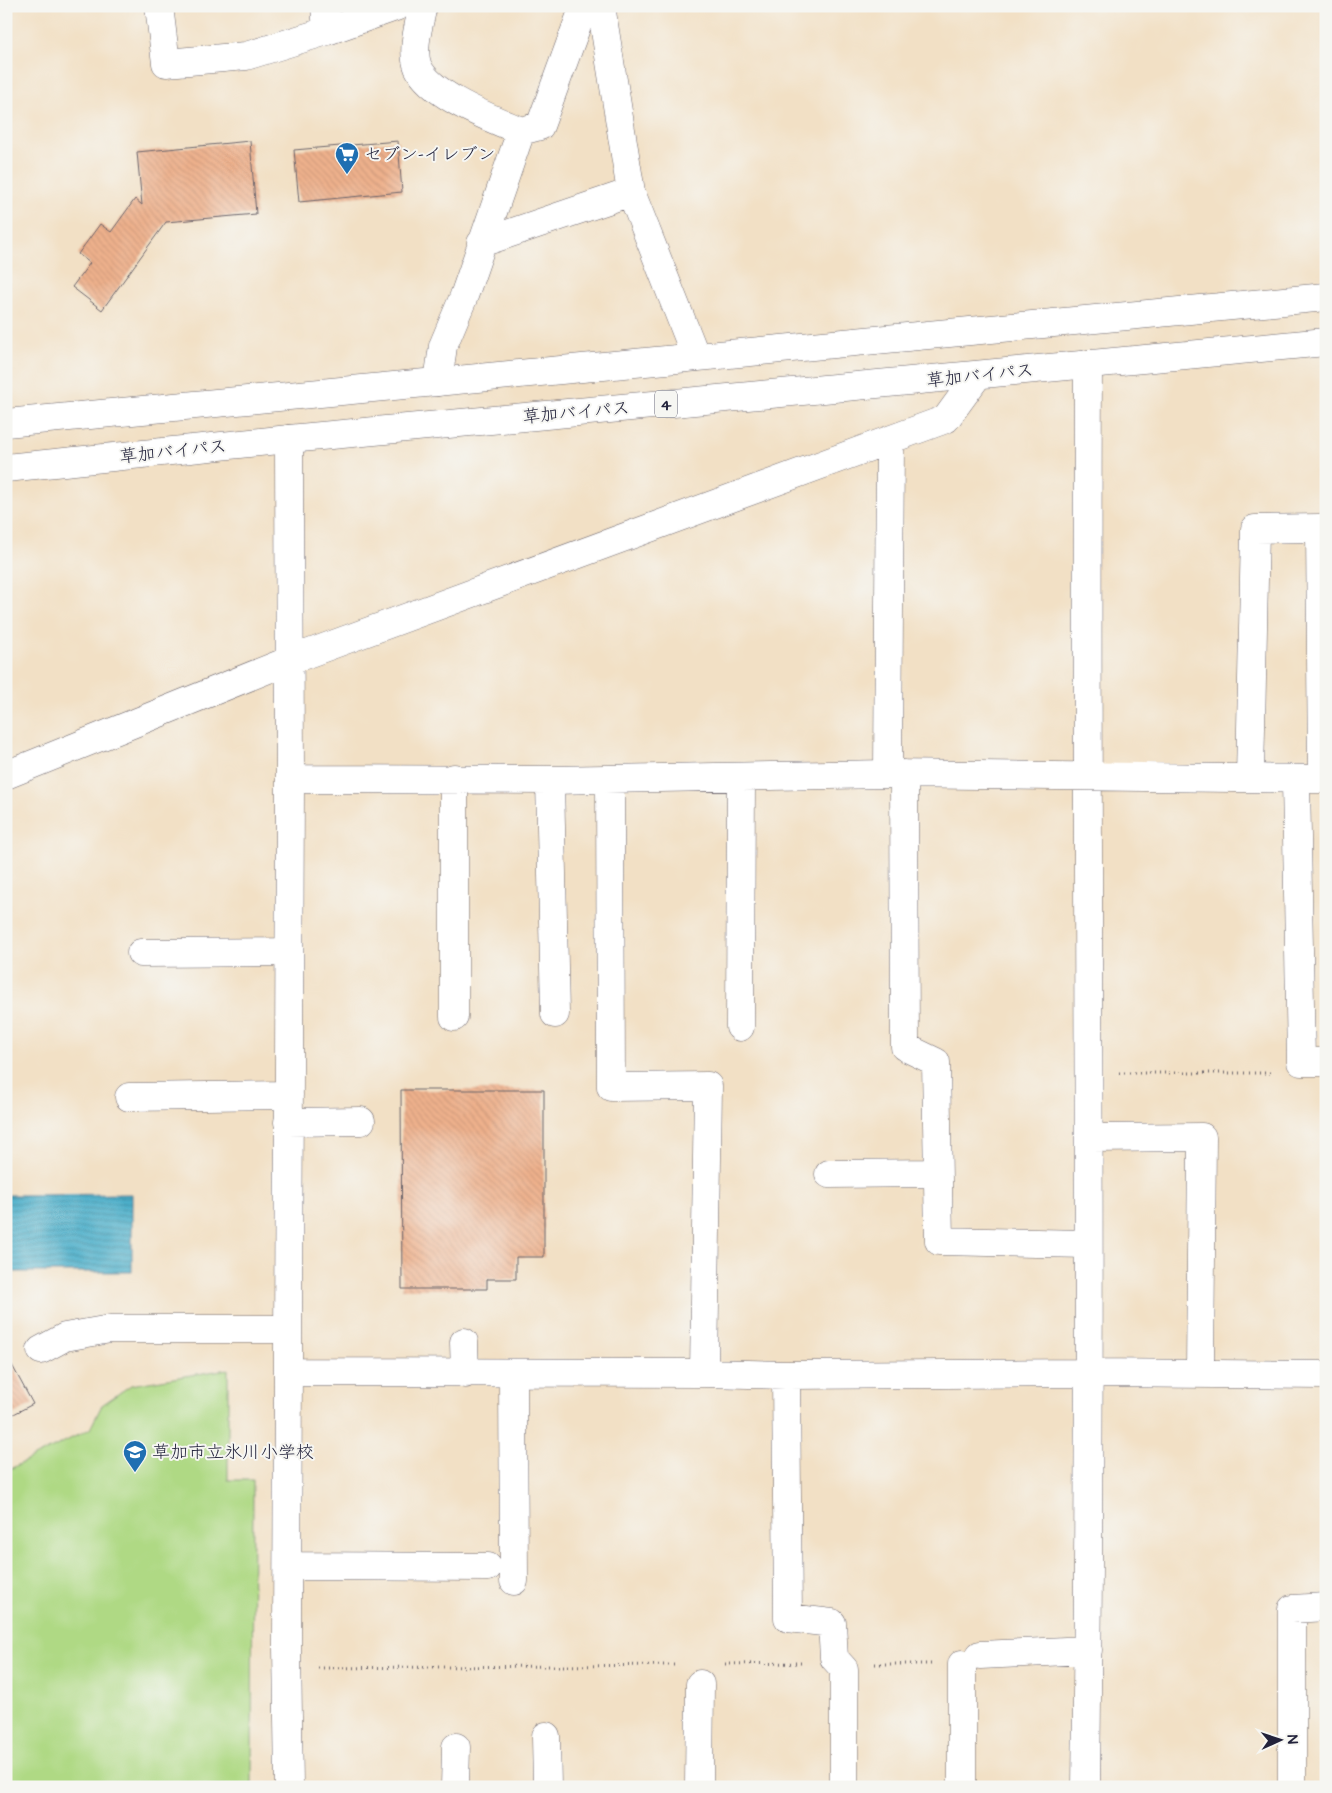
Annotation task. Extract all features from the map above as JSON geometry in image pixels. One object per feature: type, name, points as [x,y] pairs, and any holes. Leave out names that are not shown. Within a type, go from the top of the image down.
[{"type":"main road","points":[[159,6],[166,63],[246,56],[326,19],[398,6]]},
{"type":"main road","points":[[422,6],[416,45],[418,67],[436,88],[459,103],[521,131],[540,126],[584,6]]},
{"type":"main road","points":[[602,6],[631,192],[696,357]]},
{"type":"main road","points":[[438,382],[443,346],[464,296],[521,131]]},
{"type":"main road","points":[[481,243],[631,192]]},
{"type":"main road","points":[[6,423],[1326,297]]},
{"type":"main road","name":"草加バイパス","points":[[6,468],[289,439],[1326,342]]},
{"type":"main road","points":[[1086,1787],[1090,1138],[1086,775],[1088,364]]},
{"type":"main road","points":[[6,775],[288,661],[946,419],[978,375]]},
{"type":"main road","points":[[289,439],[288,661],[290,779],[287,1329],[289,1787]]},
{"type":"main road","points":[[890,440],[896,774],[905,1047],[936,1062],[939,1241],[1088,1244]]},
{"type":"main road","points":[[1250,778],[1255,530],[1320,528],[1315,780],[1301,1062],[1326,1062]]},
{"type":"main road","points":[[290,779],[454,778],[550,780],[896,774],[1086,775],[1315,780]]},
{"type":"main road","points":[[740,1027],[741,777]]},
{"type":"main road","points":[[454,778],[454,1017]]},
{"type":"main road","points":[[610,779],[611,1087],[708,1086],[704,1373]]},
{"type":"main road","points":[[550,780],[555,1014]]},
{"type":"main road","points":[[141,953],[289,952]]},
{"type":"main road","points":[[129,1097],[288,1108],[361,1121]]},
{"type":"main road","points":[[1090,1138],[1202,1137],[1200,1374]]},
{"type":"main road","points":[[829,1174],[937,1173]]},
{"type":"main road","points":[[41,1350],[65,1337],[110,1329],[287,1329]]},
{"type":"main road","points":[[464,1342],[465,1374]]},
{"type":"main road","points":[[288,1372],[465,1374],[704,1373],[786,1375],[1088,1373],[1326,1375]]},
{"type":"main road","points":[[513,1374],[514,1581]]},
{"type":"main road","points":[[786,1375],[788,1618],[832,1623],[834,1658],[844,1669],[844,1787]]},
{"type":"main road","points":[[288,1566],[488,1567]]},
{"type":"main road","points":[[1292,1787],[1292,1609],[1326,1607]]},
{"type":"main road","points":[[962,1787],[971,1660],[1088,1650]]},
{"type":"main road","points":[[699,1787],[700,1671]]},
{"type":"main road","points":[[546,1736],[547,1787]]},
{"type":"main road","points":[[455,1787],[456,1747]]},
{"type":"path","points":[[1088,1072],[1276,1073]]},
{"type":"path","points":[[317,1668],[700,1671],[971,1660]]},
{"type":"green space","points":[[228,1369],[228,1480],[253,1480],[252,1787],[6,1787],[6,1471],[90,1429],[102,1405],[131,1385]]},
{"type":"water","points":[[132,1194],[132,1272],[7,1272],[7,1195]]},
{"type":"building","points":[[250,141],[256,214],[166,222],[102,310],[72,287],[90,263],[78,254],[100,224],[111,232],[135,199],[142,205],[137,152]]},
{"type":"building","points":[[398,141],[402,192],[299,202],[294,150]]},
{"type":"building","points":[[6,264],[10,289],[6,289]]},
{"type":"building","points":[[401,1090],[544,1090],[544,1257],[516,1257],[516,1279],[487,1279],[487,1289],[402,1289]]},
{"type":"building","points":[[6,1354],[33,1404],[6,1418]]},
{"type":"place","name":"セブン-イレブン","points":[[347,175]]},
{"type":"place","name":"草加市立氷川小学校","points":[[135,1473]]}]
